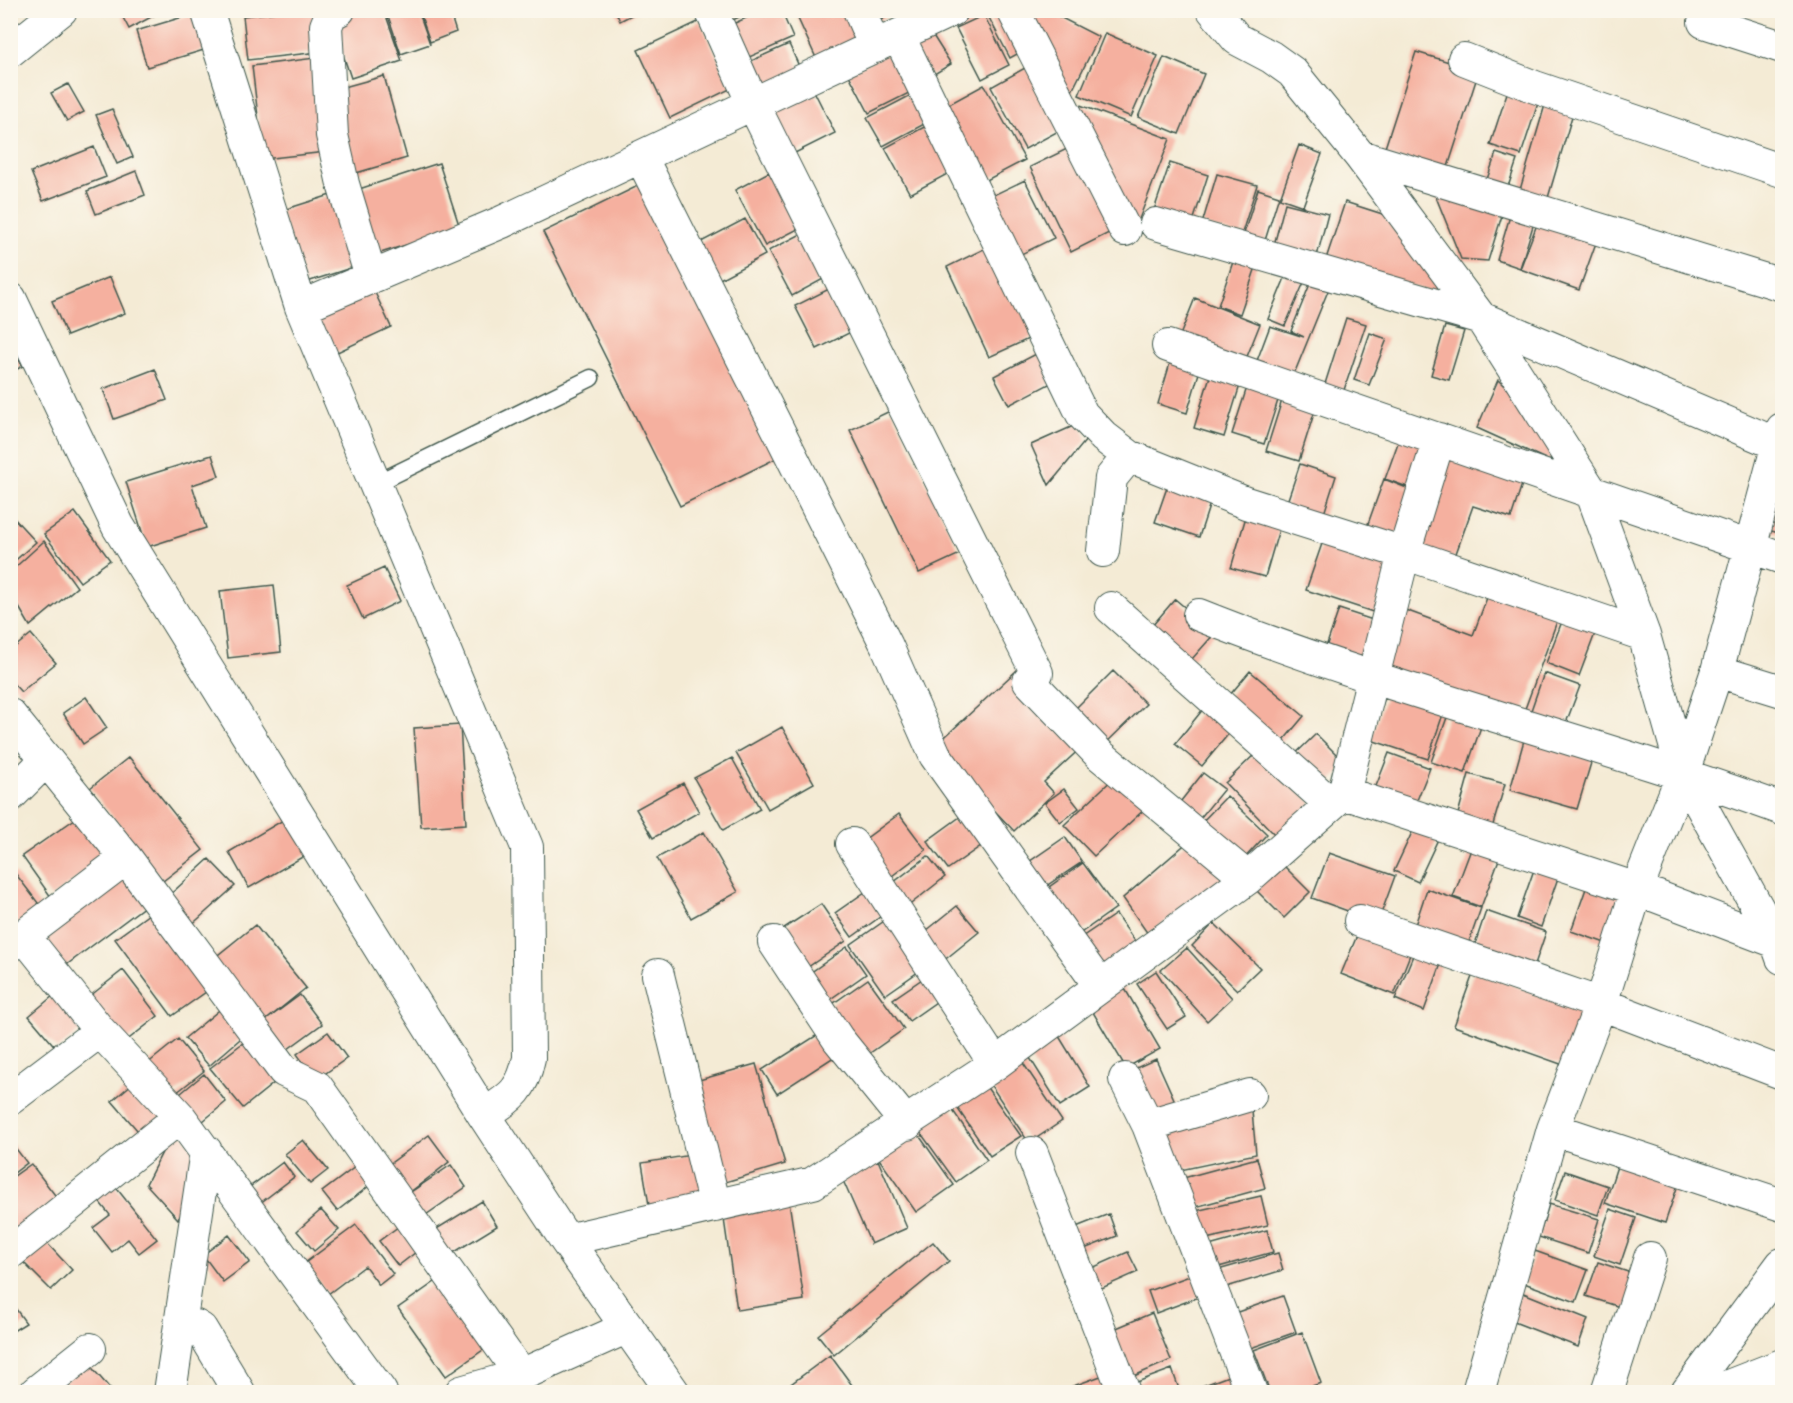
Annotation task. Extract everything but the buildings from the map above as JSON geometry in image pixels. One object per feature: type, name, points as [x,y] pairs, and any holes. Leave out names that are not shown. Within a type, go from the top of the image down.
[{"type":"street","points":[[10,51],[61,10]]},
{"type":"street","points":[[207,10],[301,307],[527,847],[529,1058],[525,1080],[513,1095],[484,1115]]},
{"type":"street","points":[[339,10],[331,14],[326,26],[332,135],[343,184],[371,278]]},
{"type":"street","points":[[711,10],[753,104],[1033,677],[1100,755],[1248,878]]},
{"type":"street","points":[[859,10],[887,42],[1082,414],[1104,437],[1130,456],[1246,503],[1404,552],[1644,635]]},
{"type":"street","points":[[301,307],[502,222],[951,10]]},
{"type":"street","points":[[1013,10],[1125,230]]},
{"type":"street","points":[[1214,10],[1237,39],[1272,57],[1292,72],[1360,156],[1481,318],[1591,491],[1644,635],[1683,773],[1780,947]]},
{"type":"street","points":[[1704,22],[1782,47]]},
{"type":"street","points":[[1464,59],[1535,87],[1782,171]]},
{"type":"street","points":[[1360,156],[1782,285]]},
{"type":"street","points":[[641,157],[887,645],[934,755],[1100,986]]},
{"type":"street","points":[[1156,224],[1481,318],[1781,440],[1717,671],[1683,773],[1637,889],[1601,1004],[1553,1129],[1478,1392]]},
{"type":"street","points":[[10,299],[118,526],[484,1115],[566,1240],[673,1392]]},
{"type":"street","points":[[1168,346],[1782,558]]},
{"type":"street","points":[[566,1240],[813,1183],[907,1124],[995,1064],[1248,878],[1337,798],[1404,552],[1439,439]]},
{"type":"street","points":[[1103,551],[1111,478],[1130,456]]},
{"type":"street","points":[[1111,608],[1337,798],[1637,889],[1780,947]]},
{"type":"street","points":[[1199,615],[1371,676],[1683,773],[1782,809]]},
{"type":"street","points":[[1717,671],[1782,691]]},
{"type":"street","points":[[10,715],[126,858],[284,1071],[317,1087],[522,1375]]},
{"type":"street","points":[[10,796],[46,760]]},
{"type":"street","points":[[852,844],[995,1064]]},
{"type":"street","points":[[126,858],[17,941],[180,1117],[381,1392]]},
{"type":"street","points":[[1360,921],[1601,1004],[1782,1073]]},
{"type":"street","points":[[774,942],[838,1039],[907,1124]]},
{"type":"street","points":[[658,975],[715,1206]]},
{"type":"street","points":[[10,1099],[100,1031]]},
{"type":"street","points":[[1125,1078],[1148,1125],[1251,1392]]},
{"type":"street","points":[[1148,1125],[1250,1095]]},
{"type":"street","points":[[10,1253],[180,1117]]},
{"type":"street","points":[[1553,1129],[1782,1205]]},
{"type":"street","points":[[170,1392],[206,1151]]},
{"type":"street","points":[[1032,1153],[1124,1392]]},
{"type":"street","points":[[1607,1392],[1650,1258]]},
{"type":"street","points":[[1687,1392],[1782,1264]]},
{"type":"street","points":[[180,1328],[196,1326],[201,1329],[239,1392]]},
{"type":"street","points":[[461,1392],[522,1375],[628,1327]]},
{"type":"street","points":[[36,1392],[90,1350]]},
{"type":"street","points":[[1713,1392],[1782,1365]]},
{"type":"lane","points":[[375,484],[591,378]]}]
